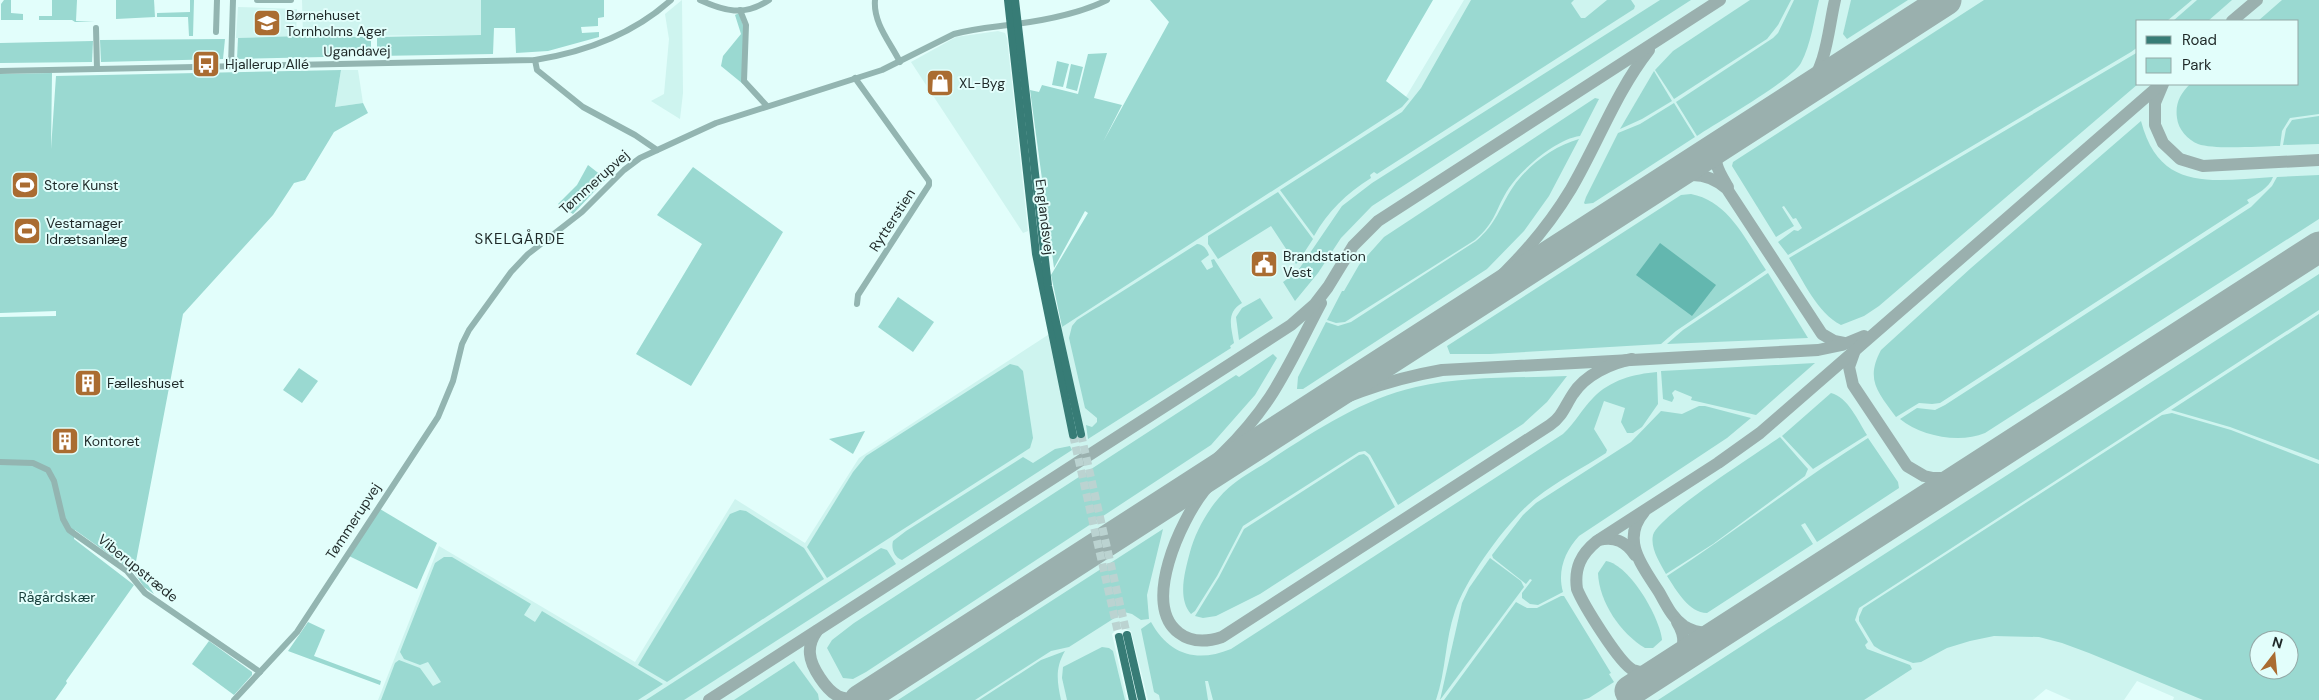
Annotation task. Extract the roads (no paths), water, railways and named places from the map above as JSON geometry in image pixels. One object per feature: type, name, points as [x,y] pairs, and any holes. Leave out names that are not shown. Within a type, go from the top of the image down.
[{"type":"main road","name":"Englandsvej","points":[[1008,0],[1014,24]]},
{"type":"main road","name":"Englandsvej","points":[[1015,0],[1014,24],[1036,254],[1077,435]]},
{"type":"main road","points":[[1133,700],[1123,636],[1142,700]]},
{"type":"street","points":[[216,32],[217,0]]},
{"type":"street","points":[[232,66],[233,0]]},
{"type":"street","points":[[257,0],[291,0]]},
{"type":"street","name":"Ugandavej","points":[[0,71],[535,60],[577,51],[602,42],[638,24],[671,0]]},
{"type":"street","points":[[700,0],[722,10],[740,10],[761,5],[769,0]]},
{"type":"street","points":[[875,0],[874,7],[880,25],[900,62]]},
{"type":"street","name":"Tømmerupvej","points":[[234,700],[297,632],[438,417],[453,381],[462,344],[469,330],[511,272],[524,258],[582,212],[624,170],[656,150],[716,124],[900,62],[954,34],[967,30],[1014,24],[1078,10],[1107,0]]},
{"type":"street","points":[[740,10],[746,25],[744,81],[767,106]]},
{"type":"street","points":[[96,28],[97,69]]},
{"type":"street","points":[[535,60],[537,70],[583,107],[635,135],[656,150]]},
{"type":"street","name":"Rytterstien","points":[[855,78],[929,181],[929,185],[858,295],[857,304]]},
{"type":"street","name":"Viberupstræde","points":[[0,462],[33,463],[48,470],[54,481],[63,519],[69,530],[127,571],[145,593],[260,672]]},
{"type":"water","points":[[1660,243],[1716,285],[1692,316],[1636,275]]},
{"type":"tunnel","points":[[1081,434],[1127,635]]},
{"type":"tunnel","points":[[1073,435],[1119,637]]},
{"type":"place","name":"Børnehuset Tornholms Ager","points":[[267,23]]},
{"type":"place","name":"Hjallerup Allé","points":[[206,64]]},
{"type":"place","name":"XL-Byg","points":[[940,83]]},
{"type":"place","name":"Store Kunst","points":[[25,185]]},
{"type":"place","name":"Vestamager Idrætsanlæg","points":[[27,231]]},
{"type":"place","name":"Brandstation Vest","points":[[1264,264]]},
{"type":"place","name":"Fælleshuset","points":[[88,383]]},
{"type":"place","name":"Kontoret","points":[[65,441]]},
{"type":"district","name":"SKELGÅRDE","points":[[520,239]]},
{"type":"park label","name":"Rågårdskær","points":[[57,597]]}]
